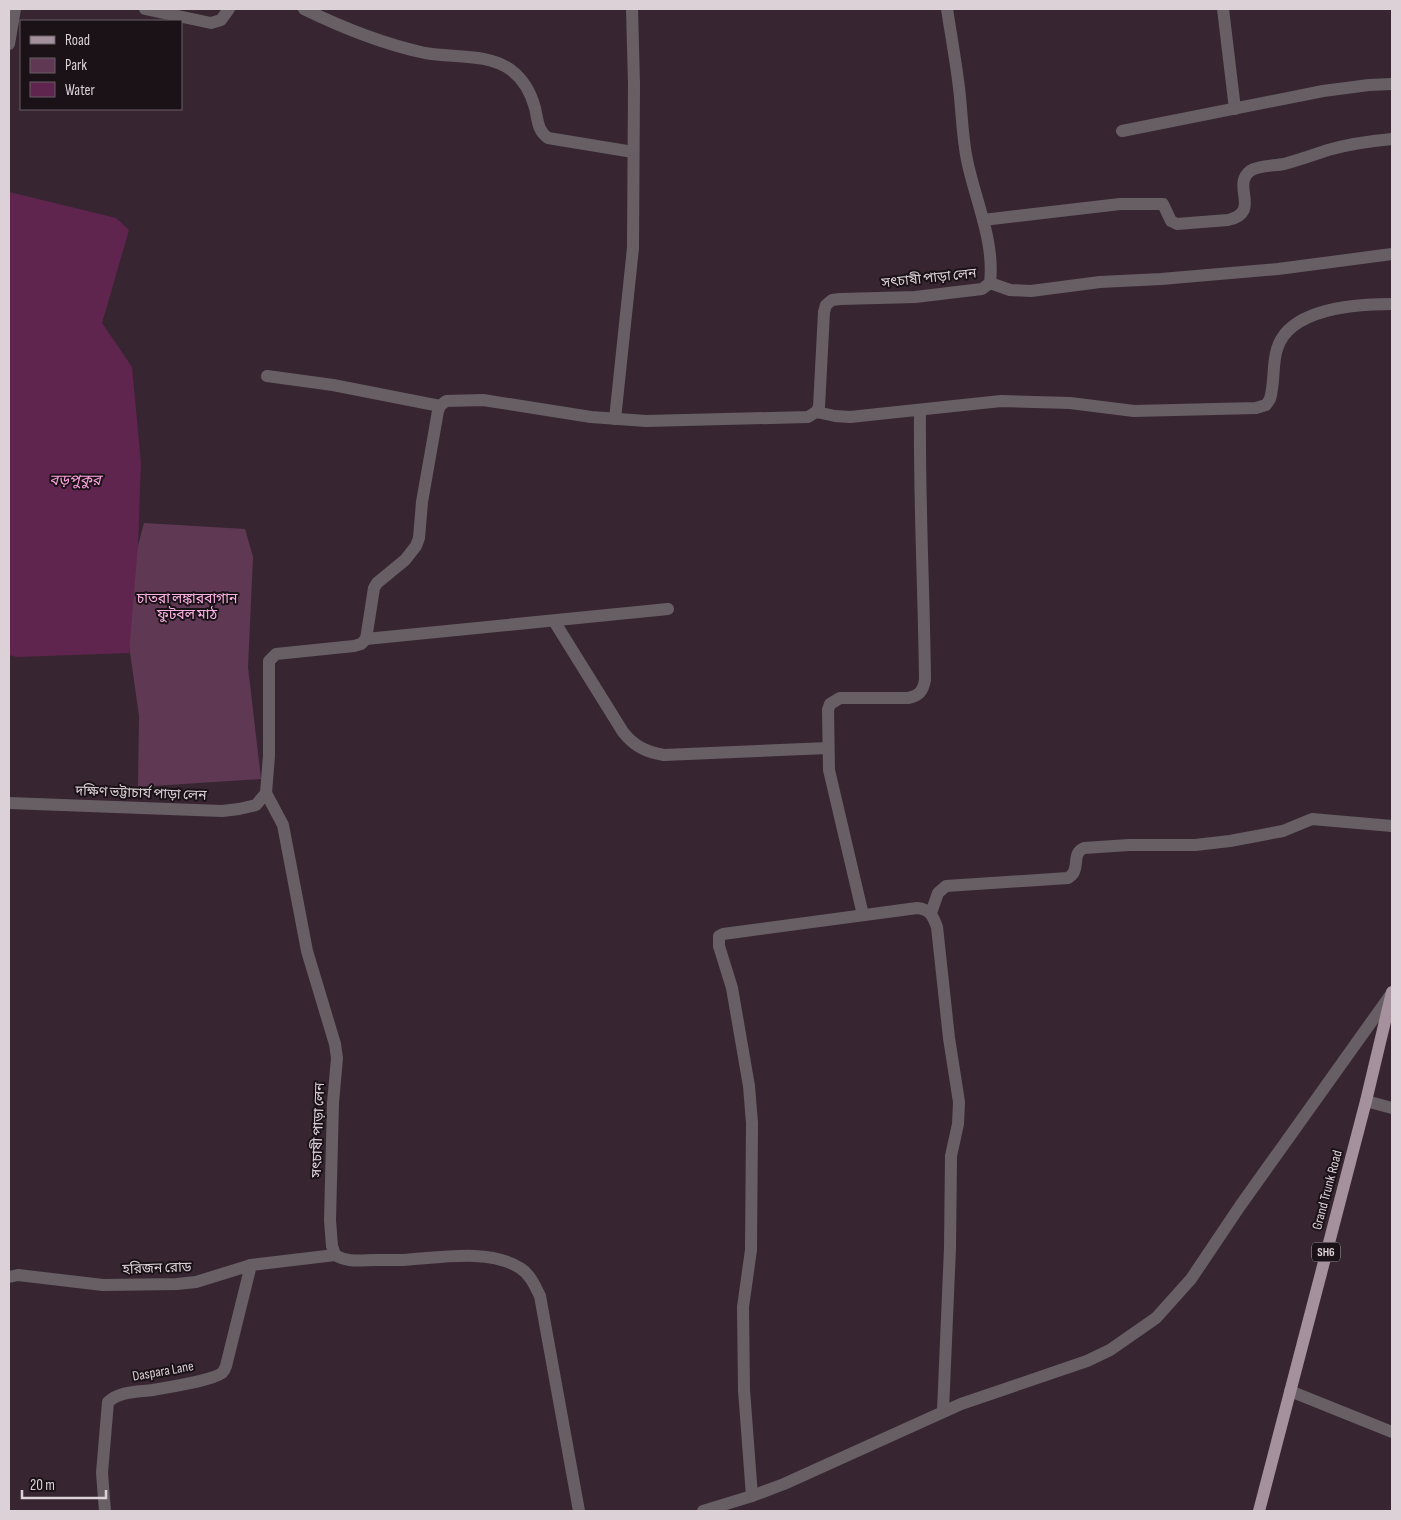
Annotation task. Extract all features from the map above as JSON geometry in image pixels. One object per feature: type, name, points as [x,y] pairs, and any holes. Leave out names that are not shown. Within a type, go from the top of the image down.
[{"type":"main road","name":"Grand Trunk Road","points":[[1259,1511],[1366,1101],[1392,992]]},
{"type":"street","points":[[9,44],[15,9]]},
{"type":"street","points":[[145,9],[211,23],[221,20],[229,9]]},
{"type":"street","points":[[304,9],[339,26],[402,47],[427,53],[498,63],[511,70],[530,92],[538,127],[542,134],[548,138],[633,152]]},
{"type":"street","points":[[615,419],[633,248],[634,84],[632,9]]},
{"type":"street","name":"সৎচাষী পাড়া লেন","points":[[816,412],[819,407],[824,312],[826,305],[832,300],[915,297],[982,289],[990,283],[989,256],[983,220],[974,192],[962,134],[959,88],[947,9]]},
{"type":"street","points":[[1223,9],[1235,109]]},
{"type":"street","points":[[1122,131],[1323,91],[1392,84]]},
{"type":"street","points":[[983,220],[1120,204],[1156,202],[1163,204],[1171,221],[1177,224],[1228,220],[1243,214],[1245,207],[1244,180],[1248,172],[1254,169],[1285,164],[1368,141],[1392,139]]},
{"type":"street","points":[[990,283],[1010,290],[1031,291],[1100,282],[1278,269],[1392,254]]},
{"type":"street","points":[[266,793],[269,756],[269,665],[272,656],[276,654],[354,646],[361,644],[366,639],[374,588],[406,560],[419,538],[422,502],[438,411],[440,406],[446,401],[483,400],[615,419],[670,421],[808,417],[816,412],[850,417],[1001,401],[1070,403],[1134,410],[1256,408],[1266,405],[1270,398],[1277,348],[1285,333],[1296,323],[1324,311],[1373,304],[1392,304]]},
{"type":"street","points":[[267,376],[334,386],[440,406]]},
{"type":"street","points":[[863,915],[829,770],[828,710],[834,700],[840,698],[908,698],[916,696],[923,688],[925,680],[924,592],[919,490],[920,410]]},
{"type":"street","points":[[366,639],[668,609]]},
{"type":"street","points":[[554,620],[624,732],[636,745],[644,750],[664,755],[828,748]]},
{"type":"street","name":"সৎচাষী পাড়া লেন","points":[[266,793],[283,825],[307,951],[335,1044],[337,1058],[332,1103],[330,1220],[332,1246],[336,1255]]},
{"type":"street","name":"দক্ষিণ ভট্টাচার্য পাড়া লেন","points":[[9,803],[222,811],[256,804],[266,793]]},
{"type":"street","points":[[931,913],[938,893],[946,886],[1068,878],[1074,875],[1077,854],[1084,848],[1129,845],[1195,845],[1230,841],[1283,831],[1312,819],[1392,826]]},
{"type":"street","points":[[752,1496],[744,1390],[743,1307],[751,1250],[752,1123],[750,1086],[732,988],[718,940],[719,936],[723,934],[917,908],[922,908],[931,913],[937,927],[949,1038],[959,1102],[958,1124],[951,1156],[943,1411]]},
{"type":"street","points":[[703,1511],[752,1496],[811,1472],[943,1411],[1087,1361],[1110,1350],[1156,1318],[1191,1278],[1392,992]]},
{"type":"street","points":[[1366,1101],[1392,1108]]},
{"type":"street","points":[[336,1255],[348,1260],[402,1260],[440,1256],[489,1258],[504,1261],[521,1268],[532,1280],[540,1296],[579,1511]]},
{"type":"street","name":"হরিজন রোড","points":[[9,1277],[18,1275],[103,1284],[177,1284],[196,1282],[251,1266],[336,1255]]},
{"type":"street","name":"Daspara Lane","points":[[105,1511],[102,1473],[108,1402],[122,1394],[197,1381],[223,1372],[251,1266]]},
{"type":"street","points":[[1290,1391],[1392,1432]]},
{"type":"green space","name":"চাতরা লঙ্কারবাগান ফুটবল মাঠ","points":[[144,523],[245,529],[253,557],[248,667],[261,779],[138,787],[139,716],[123,602]]},
{"type":"water","name":"বড়পুকুর","points":[[9,192],[116,218],[129,230],[102,323],[132,367],[141,464],[138,544],[129,653],[17,657],[9,655]]}]
